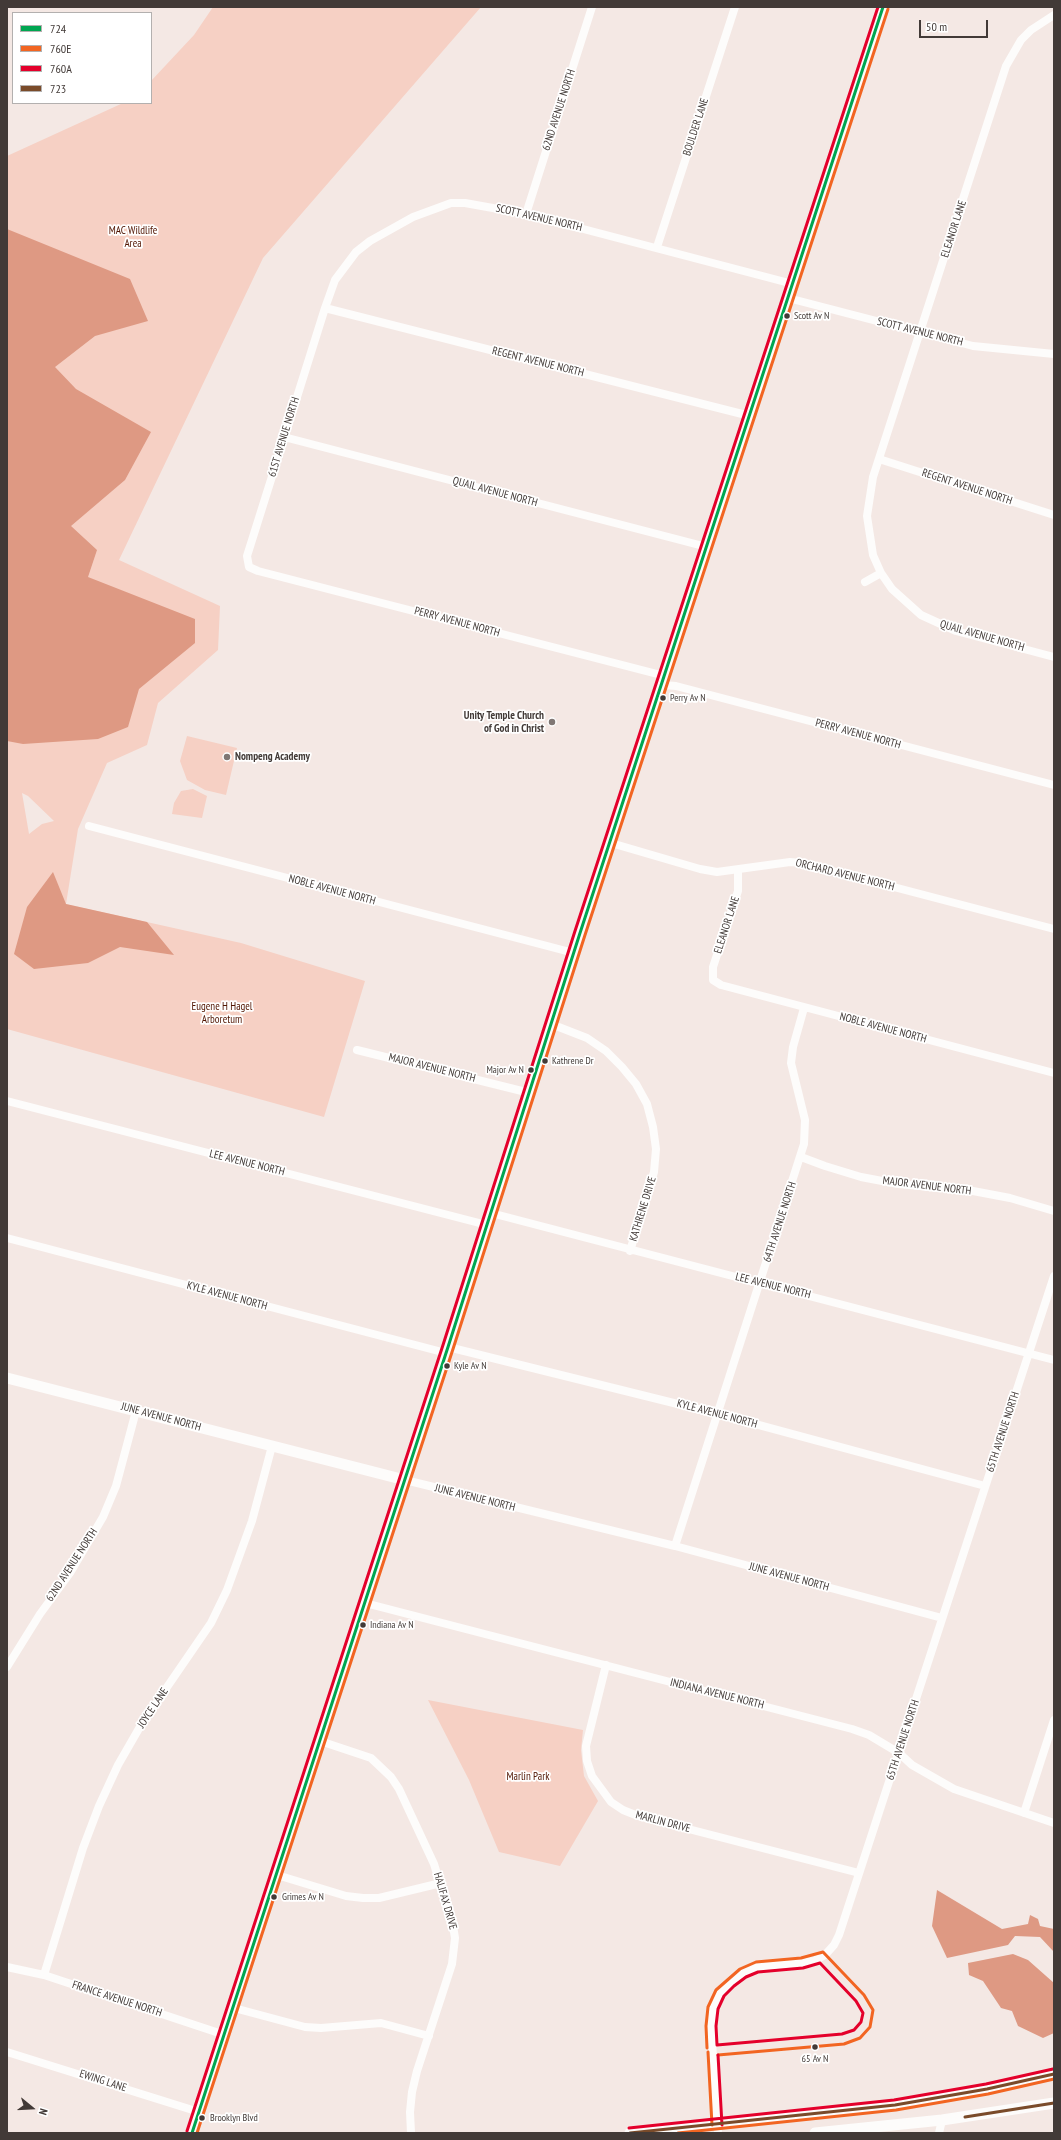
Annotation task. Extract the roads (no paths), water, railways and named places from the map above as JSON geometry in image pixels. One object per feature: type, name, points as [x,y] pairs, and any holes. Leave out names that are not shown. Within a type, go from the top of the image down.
[{"type":"street","name":"62ND AVENUE NORTH","points":[[526,214],[592,7]]},
{"type":"street","name":"BOULDER LANE","points":[[657,248],[735,7]]},
{"type":"street","points":[[192,2133],[234,2008],[488,1224],[574,953],[883,7]]},
{"type":"street","name":"ELEANOR LANE","points":[[879,459],[1006,66],[1021,40],[1031,30],[1054,15]]},
{"type":"street","name":"SCOTT AVENUE NORTH","points":[[325,308],[335,280],[356,252],[370,241],[412,217],[451,203],[465,203],[526,214],[793,284]]},
{"type":"street","name":"SCOTT AVENUE NORTH","points":[[788,298],[974,346],[1054,354]]},
{"type":"street","name":"REGENT AVENUE NORTH","points":[[325,308],[750,416]]},
{"type":"street","name":"61ST AVENUE NORTH","points":[[249,567],[247,556],[325,308]]},
{"type":"street","name":"QUAIL AVENUE NORTH","points":[[284,437],[707,547]]},
{"type":"street","name":"REGENT AVENUE NORTH","points":[[879,459],[1054,515]]},
{"type":"street","name":"QUAIL AVENUE NORTH","points":[[879,459],[869,496],[867,516],[874,555],[881,573],[905,603],[921,615],[956,631],[1054,657]]},
{"type":"street","name":"PERRY AVENUE NORTH","points":[[249,567],[258,571],[664,681],[676,686],[1054,785]]},
{"type":"street","points":[[865,582],[881,573]]},
{"type":"street","name":"NOBLE AVENUE NORTH","points":[[89,826],[574,953]]},
{"type":"street","name":"ORCHARD AVENUE NORTH","points":[[611,843],[700,869],[717,872],[790,862],[802,863],[1054,929]]},
{"type":"street","name":"ELEANOR LANE","points":[[713,980],[713,967],[738,891],[738,870]]},
{"type":"street","name":"NOBLE AVENUE NORTH","points":[[713,980],[721,986],[1054,1073]]},
{"type":"street","name":"64TH AVENUE NORTH","points":[[675,1546],[801,1157],[806,1132],[805,1120],[791,1063],[793,1046],[804,1008]]},
{"type":"street","name":"KATHRENE DRIVE","points":[[551,1024],[587,1038],[606,1051],[622,1066],[636,1084],[647,1104],[653,1127],[656,1148],[654,1172],[630,1251]]},
{"type":"street","name":"MAJOR AVENUE NORTH","points":[[356,1050],[530,1092]]},
{"type":"street","name":"LEE AVENUE NORTH","points":[[7,1101],[488,1224]]},
{"type":"street","name":"MAJOR AVENUE NORTH","points":[[801,1157],[825,1166],[868,1178],[898,1184],[973,1191],[1010,1198],[1054,1211]]},
{"type":"street","name":"LEE AVENUE NORTH","points":[[491,1213],[630,1251],[761,1282],[1054,1360]]},
{"type":"street","name":"KYLE AVENUE NORTH","points":[[7,1238],[447,1350],[718,1414],[985,1486]]},
{"type":"street","name":"65TH AVENUE NORTH","points":[[718,2129],[711,2026],[714,2008],[720,1994],[730,1982],[743,1973],[757,1967],[814,1961],[825,1955],[834,1946],[839,1935],[899,1754],[1054,1276]]},
{"type":"street","name":"JUNE AVENUE NORTH","points":[[7,1378],[405,1480],[675,1546],[942,1618]]},
{"type":"street","name":"62ND AVENUE NORTH","points":[[7,1667],[40,1614],[70,1573],[103,1516],[116,1486],[136,1411]]},
{"type":"street","name":"JOYCE LANE","points":[[44,1975],[83,1848],[99,1806],[118,1765],[141,1726],[211,1623],[227,1590],[252,1521],[272,1446]]},
{"type":"street","name":"INDIANA AVENUE NORTH","points":[[365,1603],[852,1728],[869,1735],[899,1754],[912,1765],[954,1789],[1054,1823]]},
{"type":"street","name":"MARLIN DRIVE","points":[[606,1665],[586,1746],[587,1761],[592,1776],[611,1802],[623,1810],[638,1816],[859,1873]]},
{"type":"street","points":[[1024,1813],[1054,1720]]},
{"type":"street","name":"HALIFAX DRIVE","points":[[320,1741],[371,1758],[383,1767],[399,1789],[434,1864],[453,1926],[455,1951],[412,2092],[410,2112],[411,2133]]},
{"type":"street","points":[[277,1875],[346,1896],[362,1898],[384,1897],[441,1883]]},
{"type":"street","name":"FRANCE AVENUE NORTH","points":[[7,1967],[44,1975],[225,2035]]},
{"type":"street","points":[[234,2008],[305,2027],[322,2028],[381,2023],[429,2036]]},
{"type":"street","name":"EWING LANE","points":[[7,2052],[25,2056],[199,2112]]},
{"type":"street","points":[[630,2133],[718,2129],[895,2105],[987,2089],[1054,2074]]},
{"type":"street","points":[[815,2133],[942,2120],[1054,2103]]},
{"type":"street","points":[[939,2133],[942,2120]]},
{"type":"place","name":"Scott Av N","points":[[787,316]]},
{"type":"place","name":"Perry Av N","points":[[663,698]]},
{"type":"place","name":"Unity Temple Church of God in Christ","points":[[552,722]]},
{"type":"place","name":"Nompeng Academy","points":[[227,757]]},
{"type":"place","name":"Kathrene Dr","points":[[545,1061]]},
{"type":"place","name":"Major Av N","points":[[531,1070]]},
{"type":"place","name":"Kyle Av N","points":[[447,1366]]},
{"type":"place","name":"Indiana Av N","points":[[363,1625]]},
{"type":"place","name":"Grimes Av N","points":[[274,1897]]},
{"type":"place","name":"65 Av N","points":[[815,2047]]},
{"type":"place","name":"Brooklyn Blvd","points":[[202,2118]]},
{"type":"park label","name":"MAC Wildlife Area","points":[[133,237]]},
{"type":"park label","name":"Eugene H Hagel Arboretum","points":[[222,1013]]},
{"type":"park label","name":"Marlin Park","points":[[528,1777]]}]
